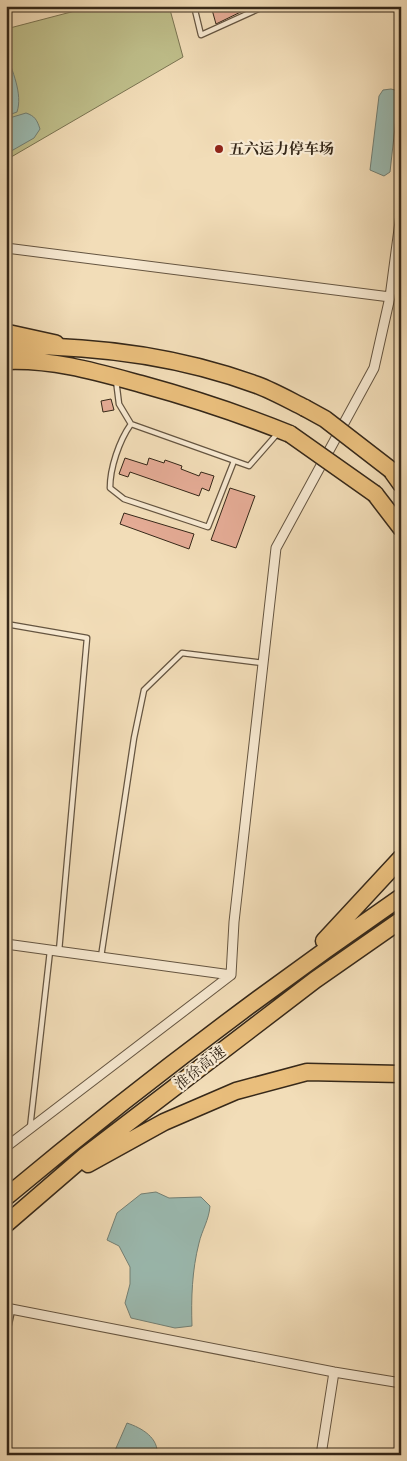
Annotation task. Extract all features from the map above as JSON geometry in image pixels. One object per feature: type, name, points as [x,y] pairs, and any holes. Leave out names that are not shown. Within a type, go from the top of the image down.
[{"type":"highway","points":[[6,346],[64,346],[143,355],[206,368],[258,385],[325,419],[397,478]]},
{"type":"highway","points":[[6,361],[54,363],[116,377],[196,400],[285,432],[401,514]]},
{"type":"highway","points":[[375,494],[401,528]]},
{"type":"highway","points":[[303,964],[401,858]]},
{"type":"highway","name":"淮徐高速","points":[[6,1197],[74,1140],[303,964],[401,897]]},
{"type":"highway","name":"淮徐高速","points":[[6,1224],[64,1177],[86,1155],[315,980],[401,920]]},
{"type":"highway","points":[[64,1177],[164,1122],[236,1091],[307,1072],[401,1074]]},
{"type":"main road","points":[[6,332],[64,346]]},
{"type":"main road","points":[[6,367],[54,363]]},
{"type":"street","points":[[6,1147],[231,975],[234,922],[276,548],[374,368],[390,297],[401,214]]},
{"type":"street","points":[[6,248],[390,297]]},
{"type":"street","points":[[6,944],[231,975]]},
{"type":"street","points":[[9,1309],[334,1372],[401,1383]]},
{"type":"street","points":[[321,1455],[334,1372]]},
{"type":"lane","points":[[194,6],[201,34],[264,6]]},
{"type":"lane","points":[[116,377],[119,404],[131,424],[249,466],[285,432]]},
{"type":"lane","points":[[131,424],[125,433],[110,476],[110,488],[124,499],[208,527],[234,461]]},
{"type":"lane","points":[[6,624],[87,638],[54,951],[30,1129]]},
{"type":"lane","points":[[101,957],[134,738],[144,690],[182,654],[263,663]]},
{"type":"lane","points":[[6,1338],[9,1309]]},
{"type":"green space","points":[[94,6],[169,6],[183,57],[6,160],[6,29]]},
{"type":"water","points":[[6,53],[16,82],[19,98],[17,112],[6,116]]},
{"type":"water","points":[[383,90],[399,91],[390,172],[384,176],[370,170],[379,96]]},
{"type":"water","points":[[26,113],[32,115],[40,129],[34,138],[6,154],[6,119]]},
{"type":"water","points":[[156,1192],[169,1198],[201,1197],[210,1206],[199,1243],[193,1274],[192,1326],[175,1328],[131,1318],[125,1303],[130,1284],[130,1267],[119,1246],[107,1240],[117,1213],[141,1194]]},
{"type":"water","points":[[127,1423],[144,1431],[152,1439],[157,1449],[157,1455],[113,1455]]},
{"type":"building","points":[[211,6],[253,6],[216,24]]},
{"type":"building","points":[[111,399],[114,410],[103,412],[101,401]]},
{"type":"building","points":[[125,458],[147,465],[149,458],[164,463],[165,460],[182,466],[181,469],[199,476],[201,472],[214,476],[209,491],[202,488],[199,496],[130,472],[128,477],[119,474]]},
{"type":"building","points":[[230,488],[255,496],[236,548],[211,540]]},
{"type":"building","points":[[124,513],[194,534],[189,549],[120,524]]},
{"type":"place","name":"五六运力停车场","points":[[219,149]]}]
